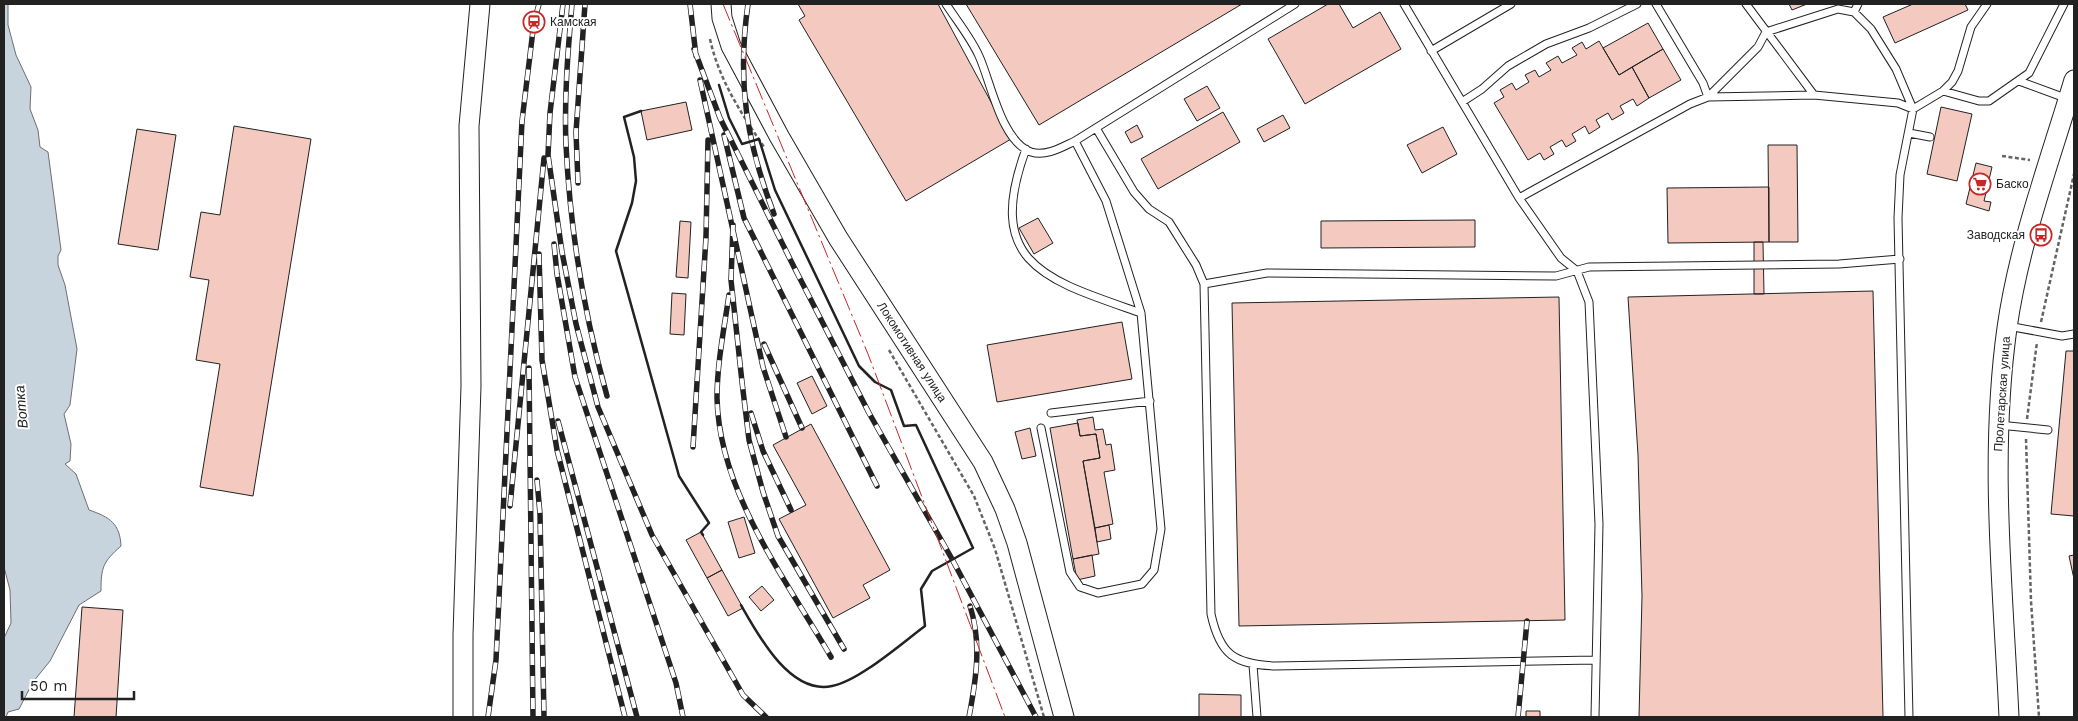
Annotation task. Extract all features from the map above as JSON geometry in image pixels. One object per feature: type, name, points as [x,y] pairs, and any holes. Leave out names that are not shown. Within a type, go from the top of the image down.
[{"type":"main road","points":[[463,717],[463,635],[471,386],[469,126],[480,4]]},
{"type":"main road","name":"Локомотивная улица","points":[[721,4],[722,18],[731,46],[779,136],[838,238],[983,462],[998,493],[1017,542],[1064,717]]},
{"type":"main road","name":"Пролетарская улица","points":[[2009,717],[1997,475],[1998,425],[2008,326],[2025,237],[2074,80]]},
{"type":"lane","points":[[946,4],[979,55],[997,105],[1008,128],[1017,143],[1032,153],[1051,152],[1075,141],[1295,4]]},
{"type":"lane","points":[[1404,4],[1518,198],[1561,258],[1577,270],[1590,302],[1599,524],[1595,717]]},
{"type":"lane","points":[[1432,51],[1511,4]]},
{"type":"lane","points":[[1462,102],[1482,89],[1508,66],[1546,44],[1589,28],[1636,4]]},
{"type":"lane","points":[[1656,4],[1703,83],[1708,97]]},
{"type":"lane","points":[[1746,4],[1814,95]]},
{"type":"lane","points":[[1854,12],[1858,4]]},
{"type":"lane","points":[[1913,109],[1943,91],[1958,71],[1971,27],[1987,4]]},
{"type":"lane","points":[[1943,91],[1978,101],[1989,101],[2010,85],[2020,81],[2029,73],[2064,4]]},
{"type":"lane","points":[[1708,97],[1758,47],[1766,32],[1838,9],[1854,12],[1871,29],[1896,69],[1913,109],[1900,176],[1898,218],[1909,717]]},
{"type":"lane","points":[[2020,81],[2068,99]]},
{"type":"lane","points":[[1518,198],[1690,104],[1708,97],[1814,95],[1898,103],[1913,109]]},
{"type":"lane","points":[[1096,128],[1134,192],[1149,209],[1169,222],[1196,265],[1204,284],[1211,614],[1216,636],[1225,650],[1235,658],[1253,665],[1595,660]]},
{"type":"lane","points":[[1909,133],[1930,137]]},
{"type":"lane","points":[[1041,428],[1070,572],[1080,587],[1098,593],[1121,590],[1142,584],[1154,570],[1161,530],[1141,313],[1106,201],[1075,141]]},
{"type":"lane","points":[[1026,149],[1016,176],[1012,206],[1014,234],[1021,250],[1038,267],[1058,281],[1141,313]]},
{"type":"lane","points":[[1204,284],[1267,273],[1556,276],[1588,268],[1839,264],[1900,258]]},
{"type":"lane","points":[[2008,326],[2062,336],[2074,334]]},
{"type":"lane","points":[[1051,413],[1150,401]]},
{"type":"lane","points":[[1998,425],[2048,430]]},
{"type":"lane","points":[[1253,665],[1257,717]]},
{"type":"path","points":[[708,31],[714,59],[726,88],[769,154]]},
{"type":"path","points":[[2002,156],[2030,160]]},
{"type":"path","points":[[2039,717],[2031,602],[2026,428],[2039,331],[2074,174]]},
{"type":"path","points":[[886,345],[974,496],[995,549],[1044,717]]},
{"type":"water","name":"Вотка","points":[[4,4],[8,4],[8,25],[16,55],[31,87],[30,109],[38,130],[40,147],[48,152],[61,250],[58,256],[58,265],[65,285],[77,349],[70,405],[64,414],[71,444],[70,461],[65,464],[76,474],[89,510],[103,515],[116,527],[119,532],[121,546],[110,556],[104,566],[101,591],[79,605],[50,661],[33,682],[19,709],[8,712],[6,717],[4,717],[4,638],[11,623],[10,590],[4,567]]},
{"type":"building","points":[[798,4],[938,4],[1011,139],[906,201],[799,20],[805,16]]},
{"type":"building","points":[[966,4],[1242,4],[1039,125]]},
{"type":"building","points":[[1328,4],[1339,4],[1353,28],[1380,12],[1401,49],[1305,104],[1268,39]]},
{"type":"building","points":[[1789,4],[1807,4],[1792,10]]},
{"type":"building","points":[[1913,4],[1965,4],[1968,10],[1895,43],[1883,17]]},
{"type":"building","points":[[1648,23],[1663,49],[1619,75],[1603,48]]},
{"type":"building","points":[[1599,41],[1619,75],[1632,67],[1649,98],[1637,106],[1633,99],[1620,106],[1624,113],[1612,120],[1608,113],[1596,120],[1600,127],[1589,134],[1585,126],[1572,134],[1576,141],[1566,147],[1562,140],[1550,147],[1554,154],[1544,160],[1540,153],[1528,160],[1494,103],[1504,97],[1500,90],[1512,83],[1516,90],[1529,82],[1525,75],[1535,70],[1539,77],[1551,70],[1546,63],[1558,56],[1562,63],[1577,55],[1572,48],[1582,42],[1586,49]]},
{"type":"building","points":[[1663,49],[1681,80],[1649,98],[1632,67]]},
{"type":"building","points":[[1207,86],[1220,108],[1197,121],[1184,99]]},
{"type":"building","points":[[686,102],[692,130],[647,140],[641,111]]},
{"type":"building","points":[[1941,107],[1972,114],[1957,181],[1927,174]]},
{"type":"building","points":[[1223,112],[1240,142],[1158,189],[1141,159]]},
{"type":"building","points":[[1283,115],[1290,128],[1264,142],[1257,129]]},
{"type":"building","points":[[1137,125],[1143,137],[1131,143],[1125,132]]},
{"type":"building","points":[[234,126],[311,139],[253,496],[200,487],[220,364],[196,360],[209,280],[190,277],[201,212],[220,215]]},
{"type":"building","points":[[1443,127],[1457,154],[1422,173],[1407,145]]},
{"type":"building","points":[[137,129],[176,135],[158,250],[118,244]]},
{"type":"building","points":[[1768,145],[1797,145],[1798,242],[1769,242]]},
{"type":"building","name":"Баско","points":[[1976,163],[1992,167],[1984,201],[1991,202],[1989,211],[1966,204]]},
{"type":"building","points":[[1769,187],[1769,242],[1668,243],[1667,188]]},
{"type":"building","points":[[1038,218],[1053,243],[1034,254],[1019,228]]},
{"type":"building","points":[[1475,220],[1475,247],[1321,248],[1321,221]]},
{"type":"building","points":[[680,221],[691,222],[688,278],[676,277]]},
{"type":"building","points":[[1754,242],[1763,242],[1764,294],[1754,294]]},
{"type":"building","points":[[1873,291],[1883,717],[1639,717],[1642,596],[1638,455],[1628,297]]},
{"type":"building","points":[[672,293],[686,294],[684,335],[670,334]]},
{"type":"building","points":[[1559,297],[1565,620],[1239,626],[1232,303]]},
{"type":"building","points":[[1122,322],[1132,379],[997,402],[987,345]]},
{"type":"building","points":[[2066,351],[2074,351],[2074,516],[2051,514]]},
{"type":"building","points":[[812,376],[827,406],[812,414],[797,383]]},
{"type":"building","points":[[1093,417],[1095,430],[1103,429],[1106,445],[1111,444],[1115,470],[1104,472],[1113,524],[1095,528],[1083,461],[1100,458],[1096,434],[1080,436],[1077,420]]},
{"type":"building","points":[[1078,423],[1080,436],[1096,434],[1100,458],[1083,461],[1099,554],[1073,559],[1050,428]]},
{"type":"building","points":[[811,424],[890,570],[863,585],[870,598],[833,618],[779,519],[806,505],[773,445]]},
{"type":"building","points":[[1030,428],[1036,456],[1022,459],[1015,432]]},
{"type":"building","points":[[744,517],[755,553],[739,558],[728,522]]},
{"type":"building","points":[[1109,525],[1111,539],[1097,542],[1095,528]]},
{"type":"building","points":[[701,532],[722,570],[707,578],[686,540]]},
{"type":"building","points":[[1092,555],[1095,576],[1077,580],[1073,559]]},
{"type":"building","points":[[2074,555],[2074,579],[2069,556]]},
{"type":"building","points":[[722,570],[743,608],[728,616],[707,578]]},
{"type":"building","points":[[762,586],[774,600],[761,611],[749,597]]},
{"type":"building","points":[[82,607],[123,610],[116,717],[74,717]]},
{"type":"building","points":[[1199,694],[1241,695],[1241,717],[1199,717]]},
{"type":"building","points":[[1526,711],[1540,711],[1540,717],[1526,717]]},
{"type":"railway","points":[[488,717],[496,660],[522,121],[534,22],[539,4]]},
{"type":"railway","points":[[563,4],[550,113],[548,155],[562,252],[576,324],[598,407],[652,535],[743,695],[766,717]]},
{"type":"railway","points":[[572,4],[566,110],[568,177],[579,272],[591,334],[607,396]]},
{"type":"railway","points":[[578,183],[576,132],[585,4]]},
{"type":"railway","points":[[690,4],[696,56]]},
{"type":"railway","points":[[748,4],[743,59],[746,110],[757,161],[774,214]]},
{"type":"railway","points":[[694,49],[720,118],[793,265],[869,413],[952,559],[1036,717]]},
{"type":"railway","points":[[700,80],[763,367],[786,437]]},
{"type":"railway","points":[[724,135],[744,218],[877,486]]},
{"type":"railway","points":[[693,447],[706,237],[708,140]]},
{"type":"railway","points":[[510,506],[544,158]]},
{"type":"railway","points":[[733,225],[731,280],[749,440],[763,492],[778,536],[844,649]]},
{"type":"railway","points":[[554,244],[557,274],[575,377],[676,683],[683,717]]},
{"type":"railway","points":[[539,254],[542,360],[557,450],[625,717]]},
{"type":"railway","points":[[729,295],[717,385],[721,433],[729,467],[742,500],[775,565],[831,657]]},
{"type":"railway","points":[[764,344],[802,428]]},
{"type":"railway","points":[[529,368],[533,717]]},
{"type":"railway","points":[[751,413],[763,451],[791,510]]},
{"type":"railway","points":[[558,421],[637,717]]},
{"type":"railway","points":[[537,480],[540,514],[544,717]]},
{"type":"railway","points":[[969,717],[977,661],[976,634],[970,606]]},
{"type":"railway","points":[[1518,717],[1527,621]]},
{"type":"wall","points":[[719,85],[729,118],[742,144],[759,139],[775,190],[859,366],[875,382],[891,390],[904,426],[916,425],[973,548],[932,571],[921,589],[925,626],[855,677],[832,686],[817,686],[802,681],[789,672],[766,646],[741,605]]},
{"type":"wall","points":[[641,111],[624,117],[634,157],[636,181],[632,203],[616,251],[679,476],[709,523],[701,532],[703,535]]},
{"type":"power","points":[[723,4],[868,354],[1005,717]]},
{"type":"place","name":"Камская","points":[[534,22]]},
{"type":"place","name":"Баско","points":[[1980,184]]},
{"type":"place","name":"Заводская","points":[[2041,235]]}]
